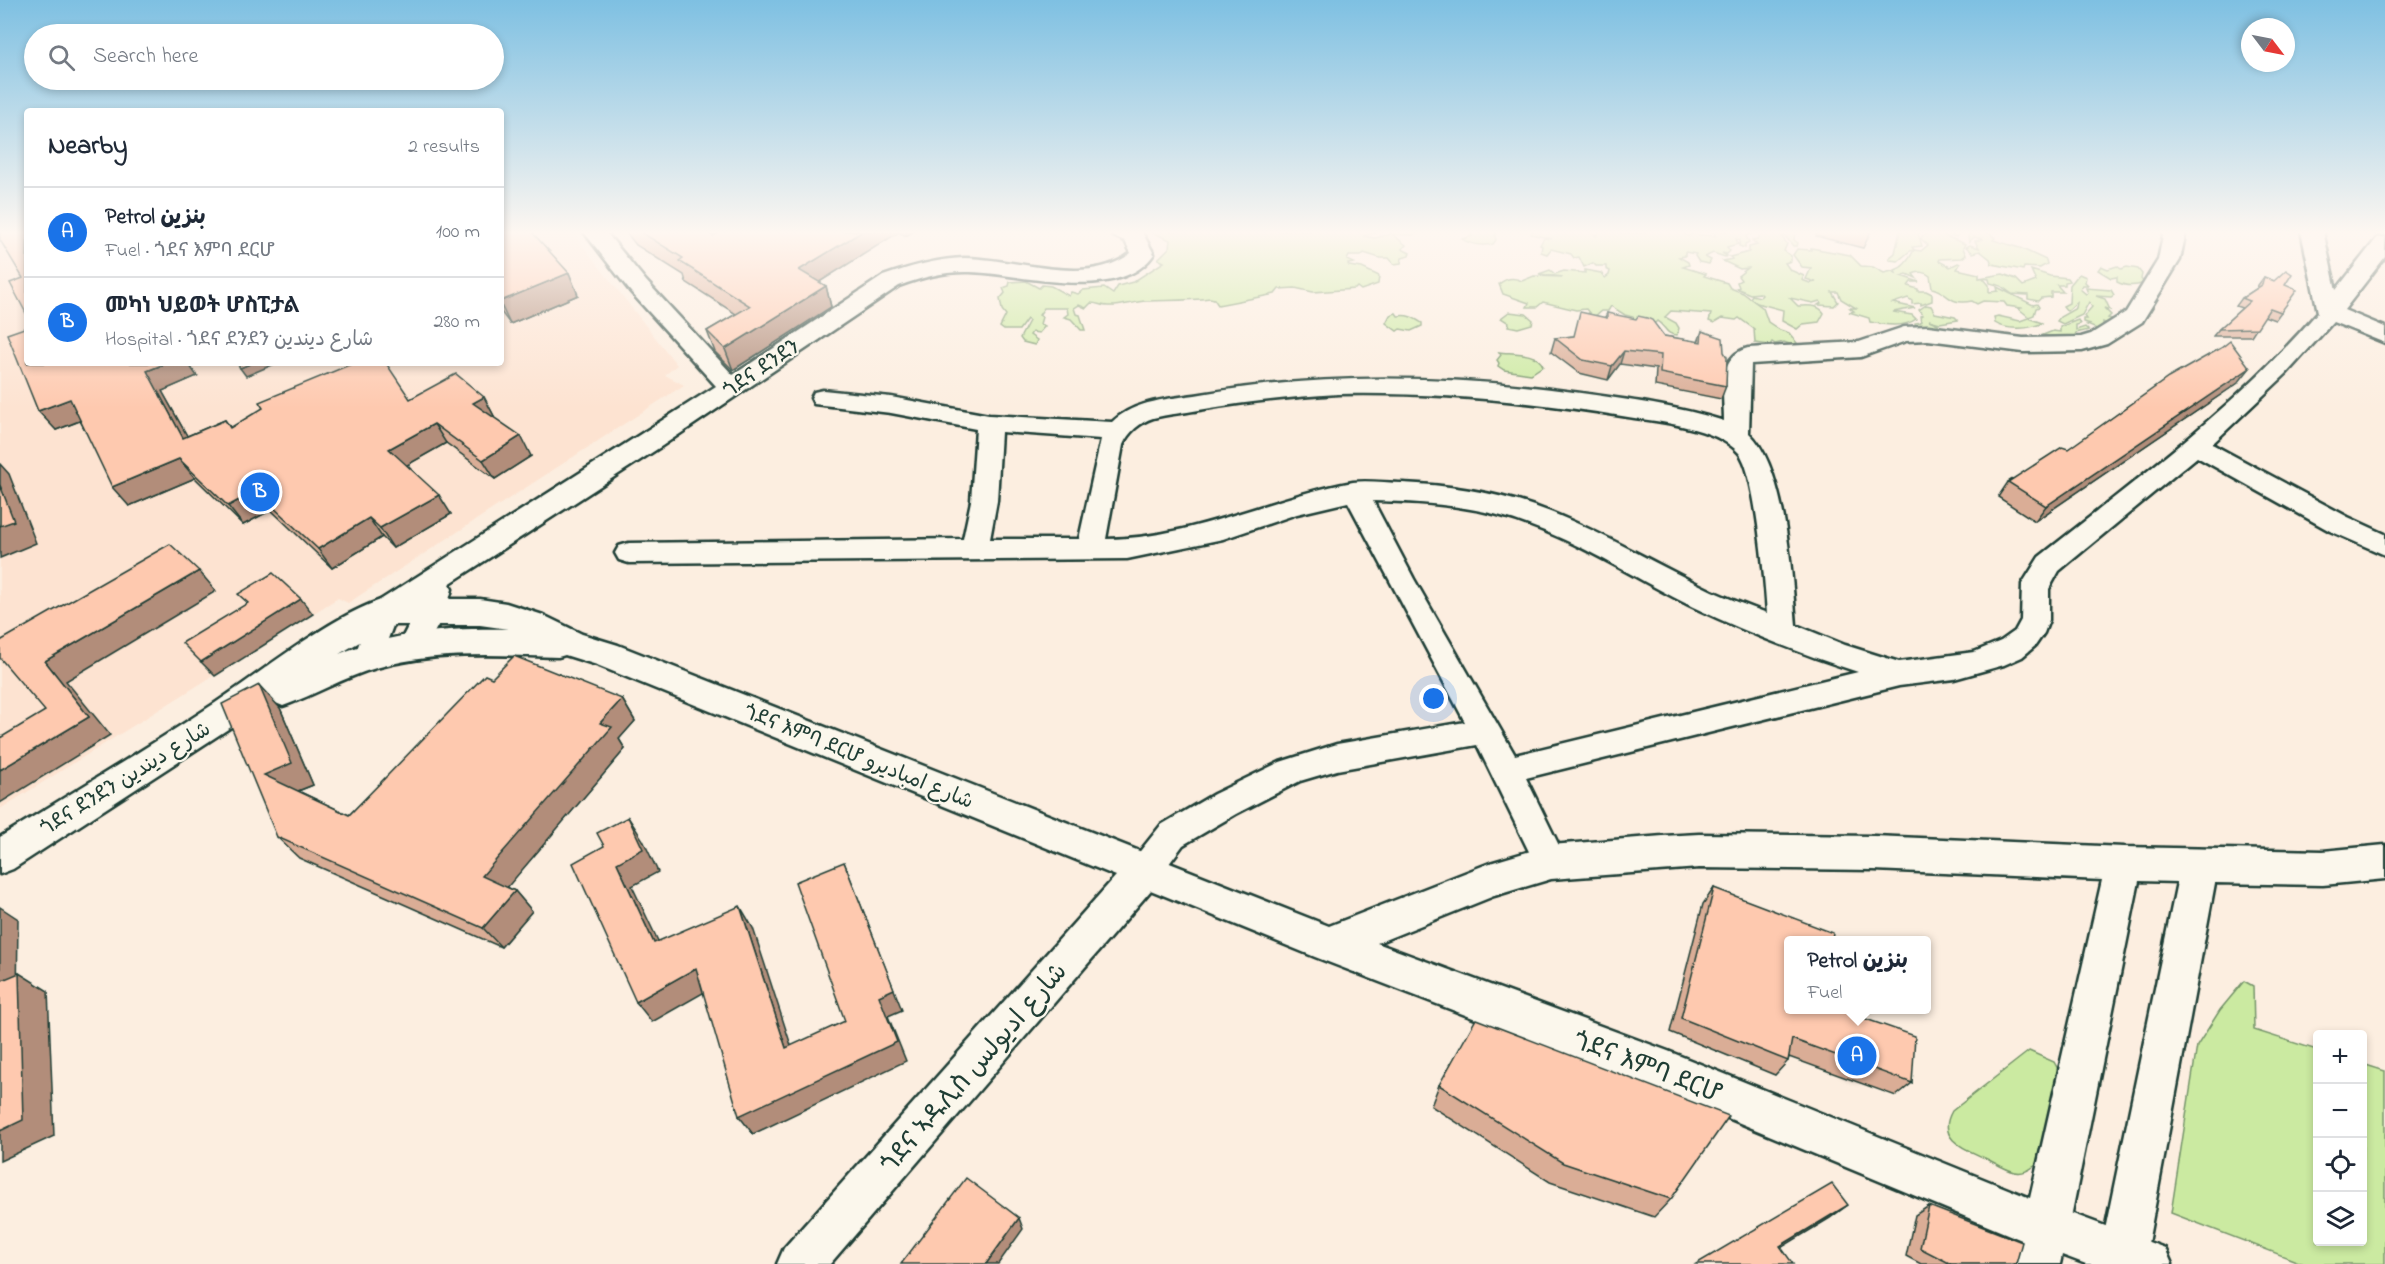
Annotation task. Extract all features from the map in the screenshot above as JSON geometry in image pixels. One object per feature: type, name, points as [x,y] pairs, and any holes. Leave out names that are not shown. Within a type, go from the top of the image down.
[{"type":"main road","name":"ጎደና ደንደን شارع ديندين","points":[[0,857],[220,718],[334,640],[384,612],[432,610]]},
{"type":"main road","name":"ጎደና እምባ ደርሆ شارع امباديرو","points":[[432,610],[480,612],[506,616],[531,624],[572,644],[606,654],[1146,870]]},
{"type":"main road","name":"ጎደና ደንደን شارع ديندين","points":[[220,718],[368,657],[454,641]]},
{"type":"main road","name":"ጎደና እምባ ደርሆ شارع امباديرو","points":[[454,641],[572,644]]},
{"type":"main road","points":[[1329,944],[1490,880],[1551,861],[1699,851],[1874,853],[2124,864],[2323,868],[2385,862]]},
{"type":"main road","points":[[2042,1245],[2124,864]]},
{"type":"main road","points":[[2131,1261],[2199,866]]},
{"type":"main road","name":"ጎደና እምባ ደርሆ","points":[[1146,870],[1329,944],[1668,1072],[2042,1245],[2131,1261]]},
{"type":"main road","name":"ጎደና ኣዱሊስ شارع اديولس","points":[[800,1264],[1146,870]]},
{"type":"street","points":[[642,290],[731,388]]},
{"type":"street","name":"ጎደና ደንደን","points":[[384,612],[731,388],[878,290]]},
{"type":"street","points":[[1736,436],[1737,367],[1742,359],[1748,356],[1861,350],[1904,334],[1928,333],[2023,345],[2082,344],[2099,339],[2134,316],[2150,290]]},
{"type":"street","points":[[2324,290],[2329,312]]},
{"type":"street","points":[[1507,770],[1899,674],[1989,660],[2017,645],[2033,628],[2036,614],[2034,590],[2036,581],[2049,564],[2196,446],[2279,368],[2347,290]]},
{"type":"street","points":[[2329,312],[2385,336]]},
{"type":"street","points":[[1090,550],[1110,445],[1116,431],[1131,418],[1148,411],[1222,398],[1296,389],[1423,387],[1572,398],[1688,418],[1736,436],[1749,447],[1759,471],[1777,559],[1782,633]]},
{"type":"street","points":[[823,398],[891,405],[989,423],[1116,431]]},
{"type":"street","points":[[975,549],[984,501],[989,423]]},
{"type":"street","points":[[2196,446],[2339,524],[2385,545]]},
{"type":"street","points":[[629,553],[1127,549],[1223,529],[1293,506],[1355,491],[1425,493],[1479,501],[1542,519],[1604,547],[1703,599],[1836,654],[1899,674]]},
{"type":"street","points":[[1355,491],[1402,582],[1507,770],[1551,861]]},
{"type":"street","points":[[411,648],[432,610],[442,576]]},
{"type":"street","points":[[368,657],[384,612]]},
{"type":"street","points":[[1146,870],[1172,835],[1225,804],[1291,771],[1337,757],[1486,731]]},
{"type":"shaded area","points":[[0,290],[24,290],[24,366],[504,366],[504,290],[618,290],[677,365],[665,375],[684,385],[348,603],[338,598],[0,809]]},
{"type":"green space","points":[[1004,290],[1058,290],[1069,296],[1071,292],[1078,294],[1083,290],[1107,290],[1113,294],[1116,290],[1278,290],[1275,294],[1218,305],[1214,299],[1210,298],[1146,301],[1113,306],[1091,303],[1086,308],[1079,305],[1074,308],[1076,314],[1080,315],[1085,330],[1081,330],[1071,319],[1064,317],[1068,314],[1067,308],[1044,308],[1039,315],[1042,317],[1040,324],[1045,326],[1039,333],[1032,332],[1030,335],[1037,340],[1035,345],[1023,342],[1020,338],[1029,321],[1027,319],[1019,330],[1004,330],[1000,327],[1006,315],[1002,310],[1000,299],[1005,293]]},
{"type":"green space","points":[[1304,290],[1341,290],[1313,292]]},
{"type":"green space","points":[[1501,290],[1735,290],[1763,308],[1768,322],[1789,333],[1797,343],[1795,346],[1784,342],[1775,344],[1772,342],[1770,345],[1755,343],[1754,329],[1739,318],[1736,320],[1722,318],[1714,323],[1709,321],[1711,314],[1671,311],[1665,317],[1676,323],[1679,328],[1677,335],[1670,334],[1657,321],[1655,323],[1633,319],[1611,306],[1608,311],[1601,311],[1595,316],[1586,309],[1576,310],[1543,302],[1537,307],[1527,307],[1529,303],[1503,294]]},
{"type":"green space","points":[[1741,290],[1918,290],[1932,294],[1932,301],[1921,305],[1921,303],[1912,304],[1908,298],[1893,303],[1915,308],[1893,312],[1912,315],[1916,319],[1906,324],[1894,325],[1870,322],[1869,318],[1849,312],[1854,311],[1850,308],[1856,308],[1841,299],[1838,292],[1832,292],[1838,302],[1834,306],[1818,305],[1820,301],[1813,303],[1790,298],[1798,306],[1816,307],[1824,313],[1819,322],[1803,324],[1797,329],[1782,321],[1783,310],[1757,303],[1750,298],[1752,295],[1760,297],[1762,295],[1760,293],[1750,294]]},
{"type":"green space","points":[[1938,290],[1989,290],[1989,292],[2003,290],[2033,305],[2037,304],[2039,307],[2036,308],[2034,315],[2029,317],[2019,309],[2021,308],[2007,306],[2004,302],[1983,301],[1977,304],[1972,301],[1958,302]]},
{"type":"green space","points":[[2006,290],[2061,290],[2063,292],[2051,292],[2051,297],[2041,298],[2038,301],[2028,299],[2028,295],[2012,294]]},
{"type":"green space","points":[[2070,290],[2081,290],[2086,294],[2087,290],[2111,290],[2114,295],[2111,297],[2096,296],[2105,299],[2110,310],[2104,308],[2111,315],[2108,318],[2112,319],[2108,325],[2103,322],[2103,327],[2099,330],[2087,325],[2091,324],[2083,322],[2083,319],[2086,319],[2084,316],[2092,307],[2089,302],[2082,315],[2063,324],[2057,321],[2060,317],[2076,308],[2077,302],[2067,311],[2063,306],[2069,303]]},
{"type":"green space","points":[[1926,305],[1931,306],[1935,313],[1955,317],[1958,320],[1940,323],[1929,320],[1939,326],[1933,329],[1916,326],[1915,323],[1921,322],[1920,316],[1923,315],[1919,310]]},
{"type":"green space","points":[[1509,312],[1526,314],[1533,320],[1532,324],[1518,328],[1508,326],[1509,323],[1501,318]]},
{"type":"green space","points":[[1396,313],[1398,316],[1414,318],[1422,323],[1422,326],[1411,331],[1400,329],[1397,331],[1386,323],[1390,315]]},
{"type":"green space","points":[[1994,317],[2020,321],[2028,318],[2042,323],[2025,328],[2012,328],[1995,323]]},
{"type":"green space","points":[[2078,320],[2080,324],[2076,325],[2076,330],[2085,327],[2088,330],[2076,333],[2073,340],[2043,335],[2053,331],[2060,332],[2060,327]]},
{"type":"green space","points":[[1499,352],[1530,356],[1540,361],[1543,366],[1531,374],[1504,370],[1498,366],[1497,360],[1501,355]]},
{"type":"green space","points":[[2244,981],[2253,986],[2254,1030],[2313,1049],[2313,1246],[2367,1246],[2367,1065],[2385,1071],[2385,1264],[2304,1264],[2171,1213],[2197,1046],[2220,1010]]},
{"type":"green space","points":[[2029,1051],[2054,1062],[2059,1071],[2036,1165],[2026,1171],[2018,1172],[2005,1168],[1956,1143],[1948,1130],[1948,1121],[1952,1111]]},
{"type":"building","points":[[14,290],[24,290],[24,309]]},
{"type":"building","points":[[504,290],[528,290],[504,300]]},
{"type":"building","points":[[725,290],[820,290],[725,349],[707,331],[750,306]]},
{"type":"building","points":[[2254,290],[2297,290],[2281,312],[2270,308],[2257,328],[2219,329],[2250,301],[2242,298]]},
{"type":"building","points":[[1580,312],[1607,318],[1607,313],[1636,319],[1638,316],[1647,318],[1652,320],[1664,336],[1701,342],[1702,331],[1723,338],[1724,352],[1727,357],[1726,386],[1660,373],[1661,355],[1624,351],[1612,366],[1583,360],[1555,338],[1574,336]]},
{"type":"building","points":[[24,328],[24,366],[160,366],[147,371],[183,438],[225,420],[230,428],[263,408],[259,402],[347,366],[388,366],[410,399],[456,374],[484,397],[473,403],[521,436],[483,460],[434,424],[389,449],[439,495],[380,528],[369,518],[318,549],[256,491],[228,506],[179,459],[112,487],[70,399],[38,411],[7,334]]},
{"type":"building","points":[[2230,341],[2250,368],[2046,506],[2008,482],[2062,447],[2068,449],[2168,378]]},
{"type":"building","points":[[0,485],[14,521],[0,526]]},
{"type":"building","points":[[170,544],[199,571],[45,661],[89,717],[0,770],[0,738],[45,711],[0,658],[0,641]]},
{"type":"building","points":[[273,573],[301,599],[201,662],[182,643],[248,603],[238,594]]},
{"type":"building","points":[[514,656],[622,699],[600,723],[612,727],[482,876],[515,891],[483,928],[277,837],[222,704],[259,685],[292,763],[264,775],[349,815],[485,675],[492,678]]},
{"type":"building","points":[[628,817],[643,849],[617,863],[654,943],[740,906],[786,1048],[845,1021],[795,882],[844,862],[894,989],[879,996],[897,1042],[739,1116],[696,968],[636,1002],[573,863],[604,846],[597,833]]},
{"type":"building","points":[[1714,888],[1833,933],[1833,936],[1784,936],[1784,1014],[1852,1014],[1915,1036],[1912,1083],[1792,1039],[1788,1061],[1681,1018]]},
{"type":"building","points":[[19,973],[23,1120],[0,1131],[0,981]]},
{"type":"building","points":[[1476,1019],[1729,1116],[1671,1199],[1563,1163],[1439,1085]]},
{"type":"building","points":[[966,1178],[1019,1218],[986,1264],[901,1264]]},
{"type":"building","points":[[1832,1184],[1848,1205],[1780,1246],[1793,1264],[1696,1264]]},
{"type":"building","points":[[1929,1206],[2022,1242],[2016,1264],[1951,1264],[1920,1248]]},
{"type":"place","name":"መካነ ህይወት ሆስፒታል","points":[[260,492]]},
{"type":"place","name":"Petrol بنزين","points":[[1857,1056]]}]
